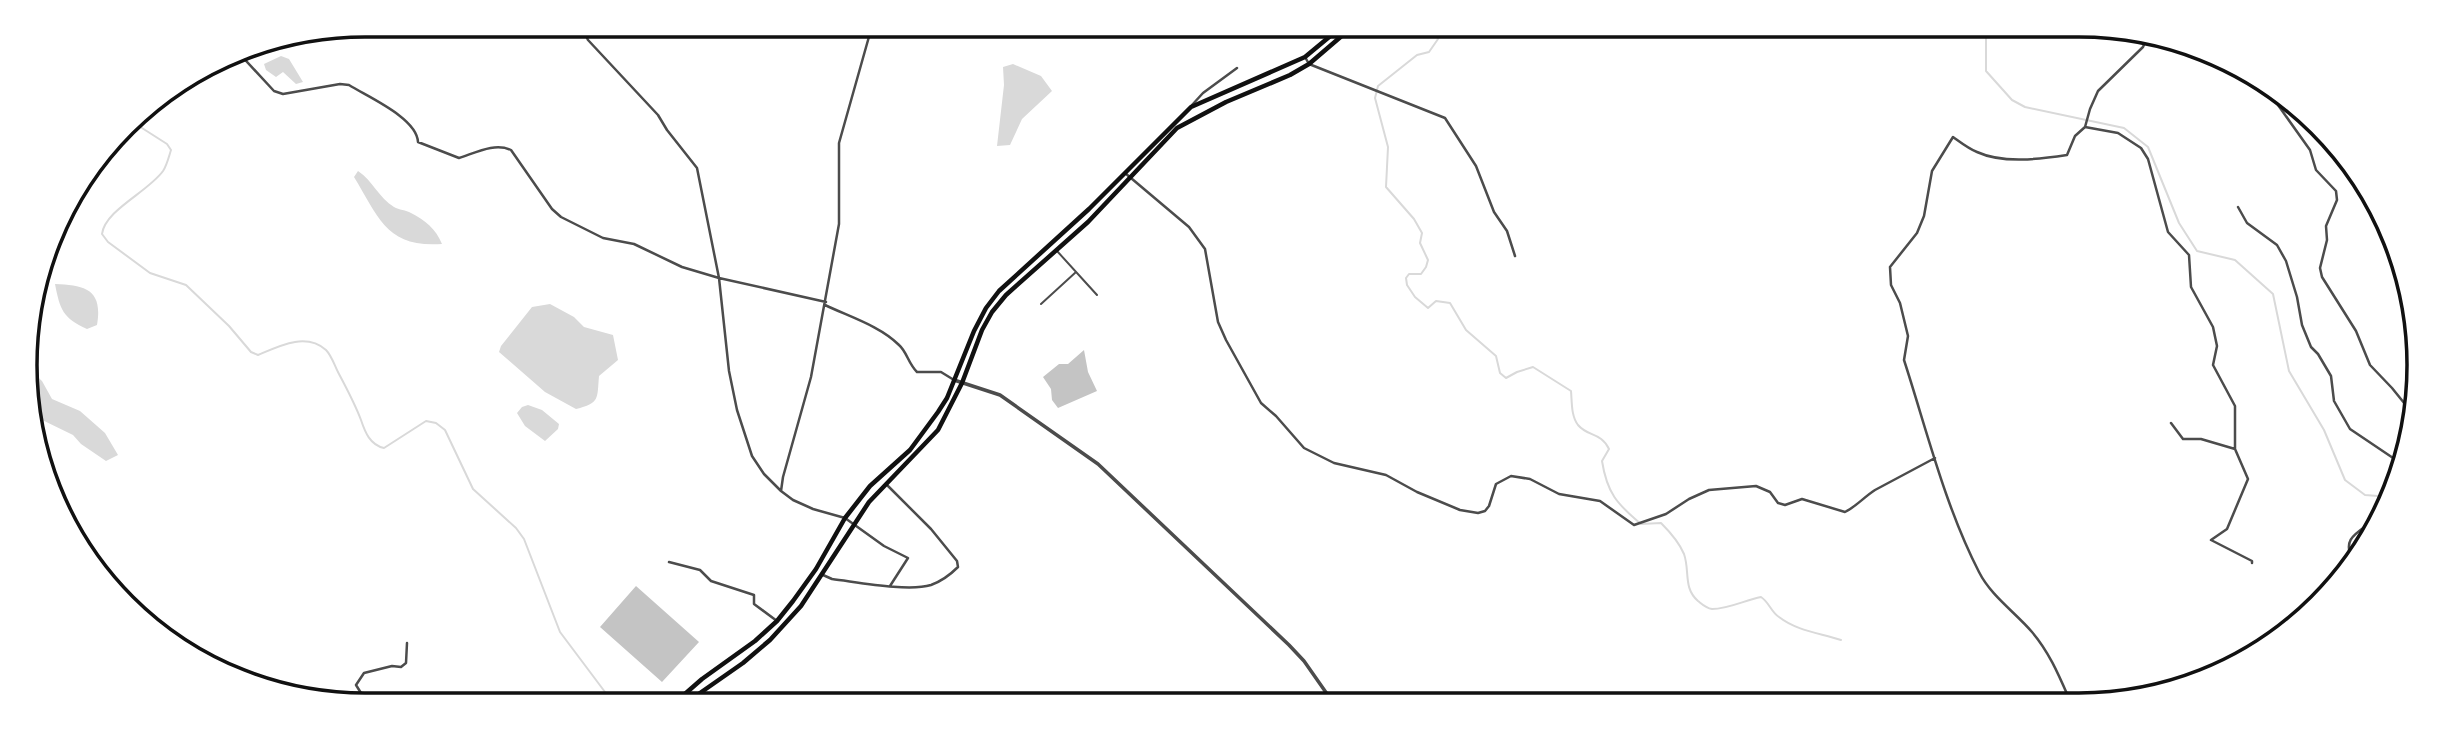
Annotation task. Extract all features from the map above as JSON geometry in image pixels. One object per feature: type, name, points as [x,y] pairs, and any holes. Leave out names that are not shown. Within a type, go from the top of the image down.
[{"type":"main road","points":[[686,693],[777,621],[816,569],[845,518],[870,486],[910,450],[939,412],[986,308],[999,291],[1089,209],[1191,107],[1305,57],[1329,37]]},
{"type":"main road","points":[[700,693],[743,663],[776,634],[823,575],[869,502],[937,430],[962,383],[982,330],[1006,295],[1131,177],[1177,128],[1226,102],[1290,75],[1309,64],[1340,37]]},
{"type":"street","points":[[587,37],[658,115],[667,131],[697,168],[719,278],[729,371],[737,410],[752,456],[764,474],[793,500],[855,523],[884,546],[908,558],[890,586]]},
{"type":"street","points":[[781,491],[811,377],[839,224],[839,143],[870,37]]},
{"type":"street","points":[[2067,693],[2055,666],[2033,633],[1980,575],[1955,515],[1904,360],[1908,336],[1900,303],[1891,285],[1890,267],[1917,233],[1924,216],[1932,171],[1953,137],[1977,152],[2000,158],[2067,155],[2076,136],[2085,127],[2098,91],[2145,43]]},
{"type":"street","points":[[1305,57],[1309,64],[1445,118],[1476,166],[1494,212],[1507,231],[1515,256]]},
{"type":"street","points":[[245,60],[274,91],[283,94],[329,85],[349,85],[399,115],[418,136],[418,142],[459,158],[503,146],[511,150],[552,209],[561,217],[603,238],[634,244],[681,267],[825,304],[888,334],[903,348],[908,362],[917,372],[941,372],[954,380],[1000,395],[1060,436],[1117,481],[1166,531],[1289,645],[1326,693]]},
{"type":"street","points":[[1177,128],[1203,93],[1237,68]]},
{"type":"street","points":[[2278,104],[2310,150],[2316,170],[2336,191],[2337,200],[2326,226],[2327,240],[2320,268],[2322,276],[2356,331],[2370,365],[2405,404]]},
{"type":"street","points":[[2085,127],[2118,133],[2141,148],[2148,159],[2168,232],[2189,255],[2191,287],[2213,327],[2217,346],[2213,365],[2235,405],[2235,449],[2248,479],[2227,529],[2211,540],[2252,563]]},
{"type":"street","points":[[1125,173],[1189,227],[1205,249],[1218,322],[1226,340],[1261,402],[1304,448],[1334,463],[1386,475],[1417,492],[1460,510],[1478,513],[1485,511],[1496,484],[1511,476],[1530,479],[1559,494],[1600,501],[1634,525],[1667,514],[1689,499],[1709,490],[1756,486],[1770,492],[1778,503],[1785,505],[1802,499],[1812,500],[1845,512],[1875,490],[1935,458]]},
{"type":"street","points":[[2238,207],[2246,223],[2277,245],[2286,261],[2302,325],[2311,347],[2332,376],[2334,401],[2350,429],[2394,458]]},
{"type":"street","points":[[2171,423],[2183,439],[2201,439],[2235,449]]},
{"type":"street","points":[[823,575],[832,579],[890,586],[928,586],[947,578],[958,567],[957,561],[932,528],[886,484]]},
{"type":"street","points":[[2348,552],[2352,537],[2363,528]]},
{"type":"street","points":[[669,562],[701,570],[711,581],[754,594],[754,604],[777,621]]},
{"type":"street","points":[[360,693],[356,685],[364,673],[392,666],[401,667],[406,663],[407,642]]},
{"type":"lane","points":[[1056,250],[1097,295]]},
{"type":"lane","points":[[1041,304],[1076,272]]},
{"type":"shaded area","points":[[281,56],[289,59],[303,82],[296,84],[283,72],[276,77],[266,70],[264,64]]},
{"type":"shaded area","points":[[1013,64],[1041,76],[1052,91],[1022,119],[1010,145],[997,146],[1004,85],[1003,67]]},
{"type":"shaded area","points":[[358,171],[389,203],[430,225],[442,244],[409,241],[387,227],[354,177]]},
{"type":"shaded area","points":[[55,284],[75,286],[90,292],[97,304],[97,325],[87,329],[68,317],[61,307]]},
{"type":"shaded area","points":[[550,304],[574,317],[584,327],[613,335],[618,360],[599,376],[596,399],[584,407],[576,409],[545,392],[499,352],[532,307]]},
{"type":"shaded area","points":[[37,376],[52,399],[80,411],[105,433],[118,455],[106,461],[81,444],[73,435],[42,420]]},
{"type":"shaded area","points":[[528,405],[542,410],[559,424],[558,429],[545,441],[525,426],[517,413]]},
{"type":"building","points":[[1084,350],[1088,372],[1097,391],[1058,408],[1043,377],[1059,364],[1068,364]]},
{"type":"building","points":[[636,586],[699,642],[662,682],[600,627]]},
{"type":"waterway","points":[[1438,37],[1429,52],[1417,55],[1378,86],[1375,98],[1388,147],[1386,187],[1414,219],[1422,233],[1420,243],[1428,260],[1421,274],[1409,274],[1406,278],[1415,297],[1428,308],[1436,301],[1450,303],[1466,330],[1496,356],[1500,373],[1506,378],[1533,367],[1571,391],[1573,413],[1578,425],[1602,440],[1609,449],[1602,461],[1614,497],[1641,524],[1661,523],[1674,537],[1686,560],[1690,591],[1698,601],[1708,608],[1718,609],[1761,597],[1776,615],[1786,622],[1841,640]]},
{"type":"waterway","points":[[1986,37],[1986,71],[2012,100],[2025,107],[2124,128],[2148,147],[2179,223],[2197,251],[2235,260],[2273,294],[2289,371],[2324,430],[2345,480],[2365,495],[2380,496]]},
{"type":"waterway","points":[[140,127],[167,144],[171,150],[164,169],[156,179],[119,209],[105,225],[102,234],[108,242],[150,273],[186,285],[229,326],[251,352],[258,355],[301,341],[310,342],[326,350],[351,397],[366,433],[379,446],[384,448],[426,421],[436,423],[445,430],[473,489],[516,528],[524,539],[560,632],[606,693]]}]
